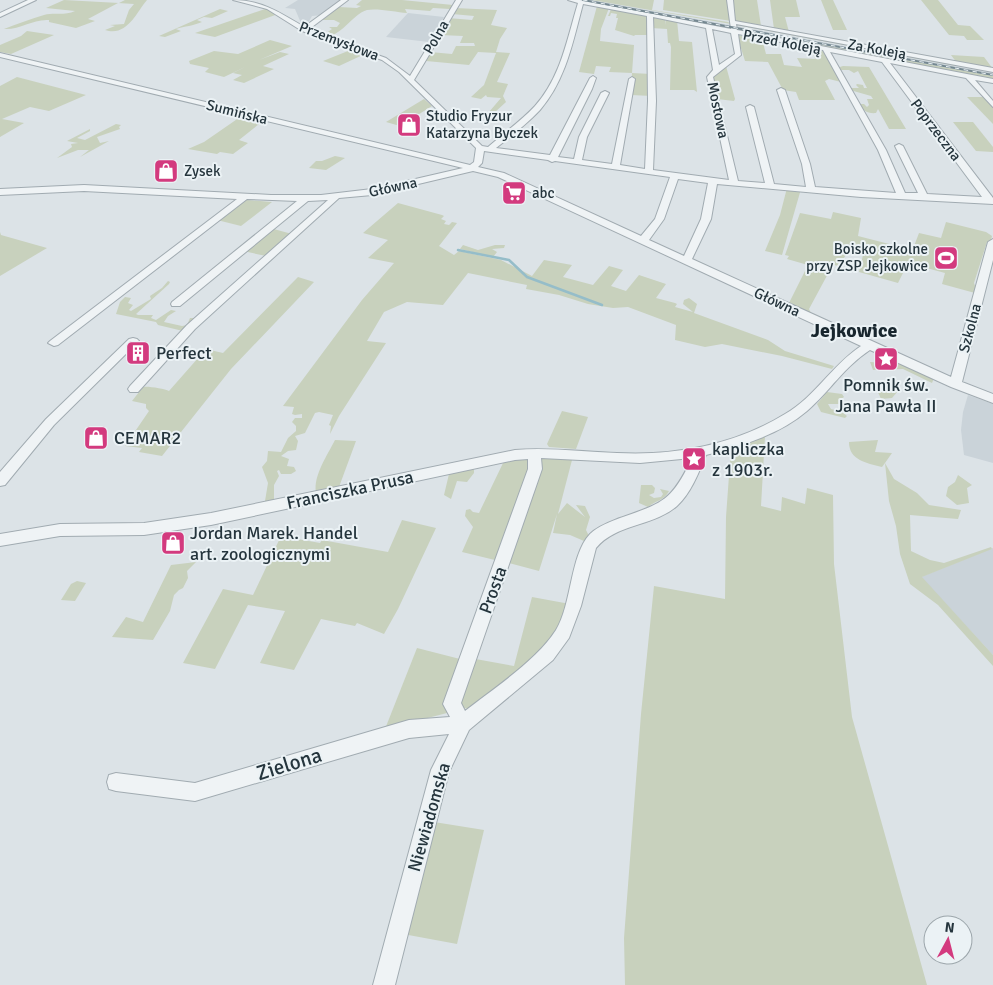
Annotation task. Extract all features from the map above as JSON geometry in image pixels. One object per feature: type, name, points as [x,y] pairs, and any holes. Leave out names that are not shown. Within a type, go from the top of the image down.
[{"type":"street","points":[[0,14],[33,0]]},
{"type":"street","name":"Przemysłowa","points":[[236,0],[270,8],[304,30],[384,58],[410,77],[484,149]]},
{"type":"street","points":[[304,30],[345,0]]},
{"type":"street","name":"Polna","points":[[410,77],[459,0]]},
{"type":"street","name":"Przed Koleją","points":[[571,0],[650,14],[733,33],[993,81]]},
{"type":"street","name":"Mostowa","points":[[730,0],[733,33],[738,55],[716,70],[710,77],[734,183]]},
{"type":"street","points":[[473,168],[479,162],[484,149],[538,107],[552,89],[567,57],[581,2]]},
{"type":"street","points":[[649,172],[652,101],[650,14]]},
{"type":"street","name":"Za Koleją","points":[[733,22],[993,70]]},
{"type":"street","points":[[709,27],[716,70]]},
{"type":"street","points":[[826,50],[882,150],[902,196]]},
{"type":"street","name":"Sumińska","points":[[0,55],[473,168]]},
{"type":"street","name":"Poprzeczna","points":[[884,60],[990,201]]},
{"type":"street","points":[[968,76],[993,105]]},
{"type":"street","points":[[552,160],[566,129],[585,100],[593,78]]},
{"type":"street","points":[[616,167],[632,79]]},
{"type":"street","points":[[781,90],[806,164],[812,189]]},
{"type":"street","points":[[576,163],[583,137],[605,93]]},
{"type":"street","points":[[750,107],[770,185]]},
{"type":"street","points":[[899,146],[924,196]]},
{"type":"street","name":"Poprzeczna","points":[[484,149],[552,160],[714,181],[990,201]]},
{"type":"street","name":"Główna","points":[[0,192],[92,188],[246,196],[336,197],[372,192],[473,168],[511,179],[955,384],[993,399]]},
{"type":"street","points":[[644,240],[660,218],[675,176]]},
{"type":"street","points":[[687,260],[706,219],[714,181]]},
{"type":"street","points":[[54,343],[246,196]]},
{"type":"street","points":[[134,389],[190,328],[336,197]]},
{"type":"street","points":[[176,304],[306,198]]},
{"type":"street","name":"Szkolna","points":[[955,384],[993,242]]},
{"type":"street","points":[[0,481],[50,422],[133,341]]},
{"type":"street","points":[[701,453],[733,445],[764,432],[791,417],[812,402],[838,370],[870,345]]},
{"type":"street","name":"Franciszka Prusa","points":[[0,540],[60,530],[144,529],[211,519],[502,457],[534,453],[620,458],[701,453]]},
{"type":"street","name":"Prosta","points":[[463,724],[452,704],[535,469],[534,453]]},
{"type":"street","name":"Niewiadomska","points":[[384,985],[440,770],[463,724],[546,655],[563,633],[573,606],[589,546],[594,537],[672,502],[681,492],[701,453]]},
{"type":"street","name":"Zielona","points":[[116,782],[195,792],[409,729],[463,724]]},
{"type":"shaded area","points":[[298,0],[343,0],[324,15],[312,16],[308,23],[301,23],[295,9],[285,8]]},
{"type":"shaded area","points":[[580,0],[592,0],[993,73],[993,76]]},
{"type":"shaded area","points":[[408,13],[444,17],[429,42],[386,37]]},
{"type":"shaded area","points":[[968,395],[993,404],[993,463],[964,455],[961,430],[963,412]]},
{"type":"shaded area","points":[[993,548],[993,655],[921,577]]},
{"type":"green space","points":[[64,0],[119,3],[125,0],[147,0],[130,22],[119,30],[105,30],[115,26],[110,25],[124,24],[129,10],[134,4],[118,3],[88,19],[95,21],[76,28],[43,20],[4,29],[44,15],[75,11],[46,8]]},
{"type":"green space","points":[[362,0],[402,0],[453,5],[450,9],[433,8],[430,11],[405,9],[407,13],[367,10],[361,12],[333,35],[319,38],[327,35],[325,34],[332,29],[329,27],[337,27],[340,23],[334,20],[320,20],[339,7],[357,8],[361,6],[356,5]]},
{"type":"green space","points":[[575,0],[720,25],[730,29],[648,15],[648,35],[634,36],[615,30],[617,14],[611,13],[608,16],[612,7]]},
{"type":"green space","points":[[592,0],[654,0],[652,10],[731,24]]},
{"type":"green space","points":[[664,0],[728,0],[731,21],[663,10]]},
{"type":"green space","points":[[733,0],[757,0],[761,26],[735,21]]},
{"type":"green space","points":[[770,0],[796,0],[800,17],[785,17],[789,32],[774,29]]},
{"type":"green space","points":[[821,0],[833,0],[847,30],[833,30]]},
{"type":"green space","points":[[921,0],[938,0],[958,25],[970,26],[984,40],[967,40],[964,36],[949,35]]},
{"type":"green space","points":[[597,6],[609,8],[601,29],[600,41],[634,45],[632,73],[609,72],[611,67],[596,66],[594,74],[579,72]]},
{"type":"green space","points":[[268,8],[278,14],[215,37],[195,33]]},
{"type":"green space","points":[[455,8],[497,10],[491,25],[507,28],[500,39],[496,52],[510,53],[497,82],[508,84],[503,96],[506,102],[494,113],[489,112],[501,98],[487,97],[486,95],[481,99],[471,97],[484,85],[496,53],[478,52],[469,65],[426,61],[430,52],[452,54],[456,46],[475,46],[474,43],[460,43],[463,36],[440,35],[448,18],[472,20],[474,16],[452,14]]},
{"type":"green space","points":[[220,9],[228,11],[212,18],[204,17],[197,20],[202,22],[176,29],[181,31],[165,37],[159,36]]},
{"type":"green space","points":[[652,16],[665,17],[666,25],[666,18],[677,20],[679,41],[692,42],[697,92],[694,90],[670,90],[671,47],[670,43],[668,43],[667,29],[651,28]]},
{"type":"green space","points":[[736,25],[955,63],[956,66]]},
{"type":"green space","points":[[735,29],[993,76],[993,80],[740,34]]},
{"type":"green space","points":[[27,31],[54,35],[11,54],[0,52],[0,45],[21,36]]},
{"type":"green space","points":[[737,35],[762,39],[766,54],[781,54],[784,65],[802,67],[797,58],[815,59],[811,48],[824,50],[841,82],[829,79],[825,81],[835,100],[799,100],[796,92],[783,90],[768,62],[745,61]]},
{"type":"green space","points":[[270,40],[292,46],[259,60],[280,52],[289,54],[263,66],[274,69],[244,83],[233,80],[242,75],[233,73],[245,67],[224,77],[205,72],[209,68],[190,64],[189,61],[214,51],[238,54]]},
{"type":"green space","points":[[353,49],[367,53],[339,66],[323,61]]},
{"type":"green space","points":[[951,55],[984,57],[993,69],[957,63]]},
{"type":"green space","points":[[726,66],[734,101],[717,99],[712,75]]},
{"type":"green space","points":[[843,66],[869,67],[906,129],[889,129],[878,109],[876,113],[873,113],[861,108],[858,104],[864,104],[867,107],[869,105],[867,99],[873,99],[871,96],[850,90],[850,88],[859,88],[857,84],[867,88],[858,71],[854,73],[837,68]]},
{"type":"green space","points":[[632,73],[651,74],[652,96],[631,95]]},
{"type":"green space","points":[[17,77],[86,95],[49,111],[30,107],[2,119],[24,123],[0,137],[0,86]]},
{"type":"green space","points":[[967,97],[983,97],[993,108],[993,124]]},
{"type":"green space","points":[[424,99],[432,106],[400,126],[386,122]]},
{"type":"green space","points":[[243,115],[264,120],[239,140],[248,143],[233,154],[220,152],[217,154],[188,149],[204,142]]},
{"type":"green space","points":[[953,122],[973,122],[993,147],[993,152],[976,151]]},
{"type":"green space","points":[[116,124],[121,125],[120,129],[97,137],[100,143],[109,141],[80,157],[89,150],[78,150],[57,158],[72,147],[71,144],[78,143],[67,141],[90,129],[90,131],[77,138],[85,140]]},
{"type":"green space","points":[[335,156],[345,158],[326,170],[309,168],[316,161],[322,161]]},
{"type":"green space","points":[[787,188],[801,189],[782,255],[765,251],[780,215]]},
{"type":"green space","points":[[246,200],[272,202],[241,226],[217,220]]},
{"type":"green space","points":[[398,203],[442,215],[444,216],[441,219],[446,221],[444,224],[457,223],[439,246],[454,255],[459,251],[501,260],[532,276],[544,260],[572,265],[563,277],[593,285],[609,266],[623,270],[611,286],[626,291],[639,275],[666,284],[656,298],[675,303],[677,304],[675,307],[693,312],[683,304],[684,300],[689,298],[697,304],[694,313],[768,340],[785,351],[834,366],[832,369],[782,356],[722,344],[705,347],[675,340],[676,325],[628,307],[613,308],[588,304],[559,295],[526,289],[527,285],[468,273],[443,305],[407,302],[384,312],[367,341],[386,343],[339,416],[330,434],[331,426],[329,425],[333,415],[315,413],[305,433],[295,436],[298,441],[296,450],[288,451],[281,456],[289,459],[287,466],[294,467],[296,471],[291,474],[281,474],[279,470],[277,471],[279,476],[274,485],[274,501],[265,501],[268,483],[262,467],[267,461],[268,451],[281,452],[288,438],[296,431],[296,426],[292,422],[295,418],[302,418],[302,414],[292,414],[294,407],[283,406],[362,300],[394,263],[368,258],[388,240],[363,233]]},
{"type":"green space","points":[[833,212],[861,218],[858,236],[897,246],[898,252],[911,254],[919,233],[941,238],[946,222],[986,232],[992,236],[991,240],[987,242],[974,283],[977,291],[975,293],[942,284],[945,273],[908,263],[898,283],[859,272],[863,255],[849,250],[839,266],[834,265],[830,270],[809,309],[811,313],[807,313],[789,303],[808,265],[787,259],[789,256],[785,255],[800,213],[831,219]]},
{"type":"green space","points":[[270,228],[292,234],[266,256],[243,251]]},
{"type":"green space","points":[[0,232],[1,235],[47,248],[0,276]]},
{"type":"green space","points":[[463,245],[478,250],[495,245],[505,245],[504,248],[492,249],[497,252],[493,257],[460,249]]},
{"type":"green space","points":[[298,277],[314,282],[231,369],[162,456],[139,452],[142,448],[125,446],[149,411],[146,408],[146,404],[132,401],[143,387],[169,391],[206,349],[223,353]]},
{"type":"green space","points":[[168,281],[170,282],[169,284],[136,314],[153,315],[151,318],[156,320],[171,310],[176,311],[168,316],[164,322],[182,326],[187,325],[190,318],[197,318],[183,331],[158,325],[156,322],[116,314],[120,302],[125,297],[131,298],[128,303],[133,305],[129,310],[131,311],[151,299],[150,296],[162,288]]},
{"type":"green space","points":[[870,362],[903,364],[934,378],[932,383],[903,369],[873,370]]},
{"type":"green space","points":[[888,384],[898,391],[892,398],[881,399],[877,390],[879,386]]},
{"type":"green space","points":[[827,392],[842,394],[844,397],[841,399],[840,404],[828,404],[831,409],[842,412],[847,416],[845,418],[821,412],[817,404]]},
{"type":"green space","points":[[562,411],[588,417],[576,449],[549,447],[547,444]]},
{"type":"green space","points":[[765,436],[761,506],[781,511],[782,497],[805,504],[807,488],[833,495],[834,564],[852,717],[927,985],[625,985],[624,938],[641,714],[654,586],[725,599],[726,517],[731,448]]},
{"type":"green space","points":[[335,440],[356,441],[339,487],[316,492],[319,472]]},
{"type":"green space","points":[[878,440],[875,452],[892,453],[882,467],[859,460],[850,448],[849,442]]},
{"type":"green space","points":[[531,458],[532,466],[499,561],[462,552],[473,527],[465,516],[466,510],[470,509],[473,512],[479,513],[504,461]]},
{"type":"green space","points":[[542,458],[572,460],[558,514],[567,503],[585,517],[576,505],[585,506],[590,517],[586,530],[589,536],[584,541],[570,535],[553,533],[557,514],[539,571],[505,562]]},
{"type":"green space","points":[[885,463],[894,479],[917,493],[929,505],[961,510],[958,519],[910,515],[911,551],[930,560],[944,563],[991,547],[992,549],[922,577],[993,655],[993,666],[938,605],[910,584],[900,554],[896,526],[889,501]]},
{"type":"green space","points":[[474,468],[474,473],[467,482],[457,481],[451,499],[444,495],[449,474]]},
{"type":"green space","points":[[958,475],[972,485],[967,488],[969,503],[957,505],[946,496],[948,487],[955,482]]},
{"type":"green space","points":[[641,485],[652,485],[655,488],[654,493],[649,495],[654,498],[661,497],[663,494],[660,489],[669,491],[665,497],[648,507],[639,503]]},
{"type":"green space","points":[[402,520],[436,528],[398,609],[384,634],[357,623],[355,626],[321,619],[294,670],[260,663],[285,611],[248,605],[215,669],[183,663],[223,589],[253,595],[281,536],[320,543],[322,540],[388,552]]},
{"type":"green space","points":[[196,562],[187,571],[188,578],[183,588],[174,595],[170,611],[153,640],[112,637],[126,617],[143,622],[171,565]]},
{"type":"green space","points":[[77,581],[86,583],[75,601],[61,600],[71,584]]},
{"type":"green space","points":[[532,597],[570,604],[552,636],[527,663],[469,709],[454,706],[470,658],[514,666]]},
{"type":"green space","points":[[417,648],[460,659],[447,713],[385,729]]},
{"type":"green space","points":[[434,822],[484,830],[457,944],[403,934]]},
{"type":"waterway","points":[[458,250],[509,260],[527,277],[602,305]]},
{"type":"railway","points":[[583,0],[993,75]]},
{"type":"place","name":"Studio Fryzur Katarzyna Byczek","points":[[409,125]]},
{"type":"place","name":"Zysek","points":[[166,171]]},
{"type":"place","name":"abc","points":[[514,193]]},
{"type":"place","name":"Boisko szkolne przy ZSP Jejkowice","points":[[946,258]]},
{"type":"place","name":"Perfect","points":[[138,353]]},
{"type":"place","name":"Pomnik św. Jana Pawła II","points":[[886,359]]},
{"type":"place","name":"CEMAR2","points":[[96,438]]},
{"type":"place","name":"kapliczka z 1903r.","points":[[694,459]]},
{"type":"place","name":"Jordan Marek. Handel art. zoologicznymi","points":[[173,543]]},
{"type":"district","name":"Jejkowice","points":[[854,330]]}]
